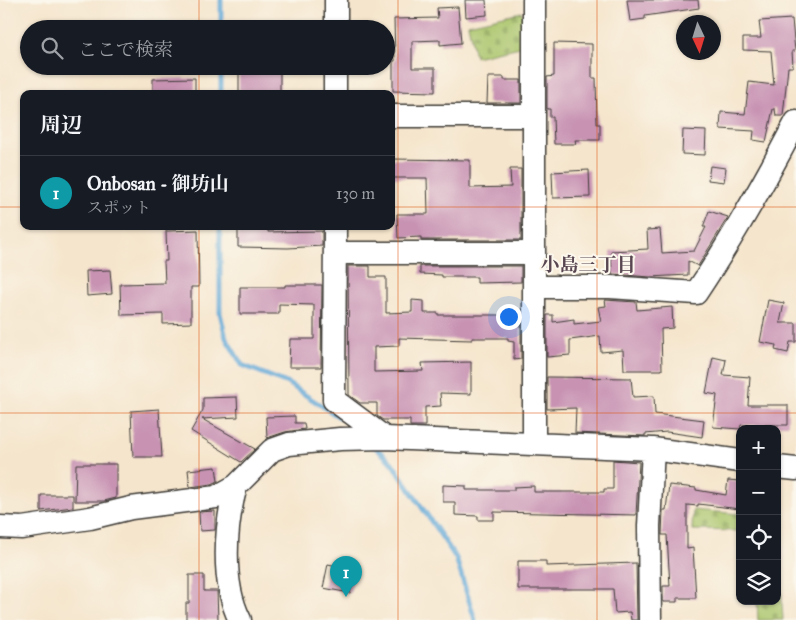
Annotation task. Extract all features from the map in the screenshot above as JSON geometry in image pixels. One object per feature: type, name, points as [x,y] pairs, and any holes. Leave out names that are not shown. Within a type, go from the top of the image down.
[{"type":"street","points":[[336,0],[336,20]]},
{"type":"street","points":[[534,0],[534,443]]},
{"type":"street","points":[[335,75],[335,90]]},
{"type":"street","points":[[395,116],[533,116]]},
{"type":"street","points":[[534,287],[610,287],[696,293],[761,189],[796,122]]},
{"type":"street","points":[[335,230],[334,400],[385,438]]},
{"type":"street","points":[[335,253],[533,253]]},
{"type":"street","points":[[0,527],[22,528],[80,520],[131,508],[216,497],[236,486],[272,450],[289,444],[340,439],[385,438],[653,449],[736,460]]},
{"type":"street","points":[[650,620],[649,526],[653,449]]},
{"type":"street","points":[[781,467],[796,469]]},
{"type":"street","points":[[236,486],[230,508],[227,567],[234,607],[240,620]]},
{"type":"green space","points":[[522,12],[529,45],[475,57],[468,24]]},
{"type":"green space","points":[[693,510],[736,514],[736,531],[692,530]]},
{"type":"green space","points":[[781,586],[783,620],[758,620],[757,605],[781,605]]},
{"type":"building","points":[[465,0],[486,0],[487,15],[466,17]]},
{"type":"building","points":[[627,0],[698,0],[699,8],[645,16],[645,19],[630,21]]},
{"type":"building","points":[[458,7],[461,43],[440,45],[440,40],[412,41],[412,68],[435,68],[435,92],[395,91],[393,90],[393,75],[395,75],[394,19],[438,18],[437,8]]},
{"type":"building","points":[[792,19],[795,51],[792,51],[793,67],[788,67],[783,116],[776,116],[775,109],[773,109],[766,142],[753,140],[754,131],[720,129],[721,112],[745,114],[749,82],[774,85],[771,51],[743,50],[743,38],[761,38],[759,21]]},
{"type":"building","points":[[554,43],[592,44],[592,78],[596,78],[597,124],[600,124],[600,140],[575,140],[576,144],[554,144],[553,117],[550,117],[550,109],[547,109],[547,77],[554,76]]},
{"type":"building","points":[[239,75],[280,75],[280,90],[239,90]]},
{"type":"building","points":[[488,77],[504,77],[504,80],[521,80],[521,103],[487,103]]},
{"type":"building","points":[[195,78],[195,90],[153,90],[153,79]]},
{"type":"building","points":[[683,130],[706,131],[705,155],[682,154]]},
{"type":"building","points":[[395,159],[470,160],[470,188],[511,187],[510,169],[521,169],[521,240],[421,240],[421,237],[398,238],[397,214],[428,214],[427,178],[395,178]]},
{"type":"building","points":[[710,166],[726,168],[724,182],[708,180]]},
{"type":"building","points":[[589,170],[590,197],[553,198],[552,172]]},
{"type":"building","points":[[709,211],[728,217],[698,266],[688,261],[688,275],[650,277],[612,274],[611,251],[648,249],[647,230],[660,229],[662,253],[694,251],[706,227],[703,227]]},
{"type":"building","points":[[198,230],[199,287],[191,287],[191,323],[163,324],[163,314],[121,315],[120,284],[165,283],[164,261],[167,261],[166,231]]},
{"type":"building","points":[[238,230],[268,230],[268,232],[322,231],[322,246],[288,248],[238,247]]},
{"type":"building","points":[[348,266],[370,266],[370,277],[386,277],[386,313],[412,312],[412,300],[424,301],[424,313],[438,313],[438,315],[521,315],[521,359],[514,360],[514,342],[508,341],[508,338],[472,338],[472,340],[399,338],[399,346],[374,347],[374,372],[423,371],[422,363],[471,362],[471,394],[440,393],[441,406],[425,407],[425,426],[410,426],[410,420],[383,420],[377,416],[377,403],[360,403],[349,395]]},
{"type":"building","points":[[420,266],[521,266],[521,282],[477,283],[477,277],[442,277],[442,275],[420,274]]},
{"type":"building","points":[[110,270],[112,294],[87,296],[86,271]]},
{"type":"building","points":[[285,285],[322,285],[321,367],[289,367],[290,339],[314,339],[314,305],[279,304],[279,314],[240,314],[240,287],[285,287]]},
{"type":"building","points":[[605,300],[636,302],[637,310],[672,307],[673,328],[661,329],[662,370],[624,370],[623,350],[601,352],[600,336],[570,340],[570,355],[547,357],[547,315],[553,315],[553,322],[574,319],[574,324],[601,321],[598,307],[606,306]]},
{"type":"building","points":[[768,300],[784,303],[780,323],[796,323],[796,342],[790,342],[788,353],[775,350],[776,345],[760,342]]},
{"type":"building","points":[[713,357],[726,360],[723,375],[750,377],[748,405],[788,405],[788,425],[736,425],[736,429],[713,427],[717,395],[706,393]]},
{"type":"building","points":[[547,377],[631,378],[633,397],[654,396],[655,414],[704,420],[702,437],[667,432],[645,434],[645,436],[575,433],[576,408],[547,409]]},
{"type":"building","points":[[237,397],[238,417],[202,419],[255,449],[241,462],[191,431],[203,410],[203,398]]},
{"type":"building","points":[[159,409],[162,457],[133,457],[131,411]]},
{"type":"building","points":[[295,416],[295,423],[304,423],[305,429],[285,432],[267,438],[266,417]]},
{"type":"building","points":[[613,460],[639,462],[636,515],[494,512],[494,520],[478,520],[478,516],[455,515],[455,502],[443,502],[443,485],[466,486],[466,490],[514,490],[514,487],[534,486],[534,492],[604,492],[604,489],[613,489]]},
{"type":"building","points":[[76,464],[116,464],[116,498],[104,501],[75,501]]},
{"type":"building","points":[[216,467],[218,481],[212,484],[190,487],[188,470]]},
{"type":"building","points":[[728,480],[736,481],[736,509],[698,504],[698,506],[687,505],[687,549],[693,548],[696,598],[677,598],[677,602],[663,602],[663,586],[670,586],[667,535],[662,535],[663,510],[666,510],[669,485],[696,488],[696,490],[726,495]]},
{"type":"building","points":[[41,495],[73,495],[73,507],[41,511]]},
{"type":"building","points":[[215,511],[215,530],[200,531],[199,512]]},
{"type":"building","points":[[518,561],[546,561],[546,566],[636,563],[637,620],[631,620],[630,612],[615,613],[613,589],[518,589]]},
{"type":"building","points":[[328,564],[355,570],[350,593],[323,588]]},
{"type":"building","points":[[189,575],[204,575],[204,591],[217,591],[218,620],[186,620],[186,603],[189,603]]},
{"type":"waterway","points":[[221,0],[221,20]]},
{"type":"waterway","points":[[221,75],[221,90]]},
{"type":"waterway","points":[[220,230],[220,313],[226,338],[242,365],[287,383],[339,417]]},
{"type":"waterway","points":[[374,446],[392,463],[456,558],[475,620]]},
{"type":"place","name":"Onbosan - 御坊山","points":[[346,597]]},
{"type":"district","name":"小島三丁目","points":[[588,264]]}]
